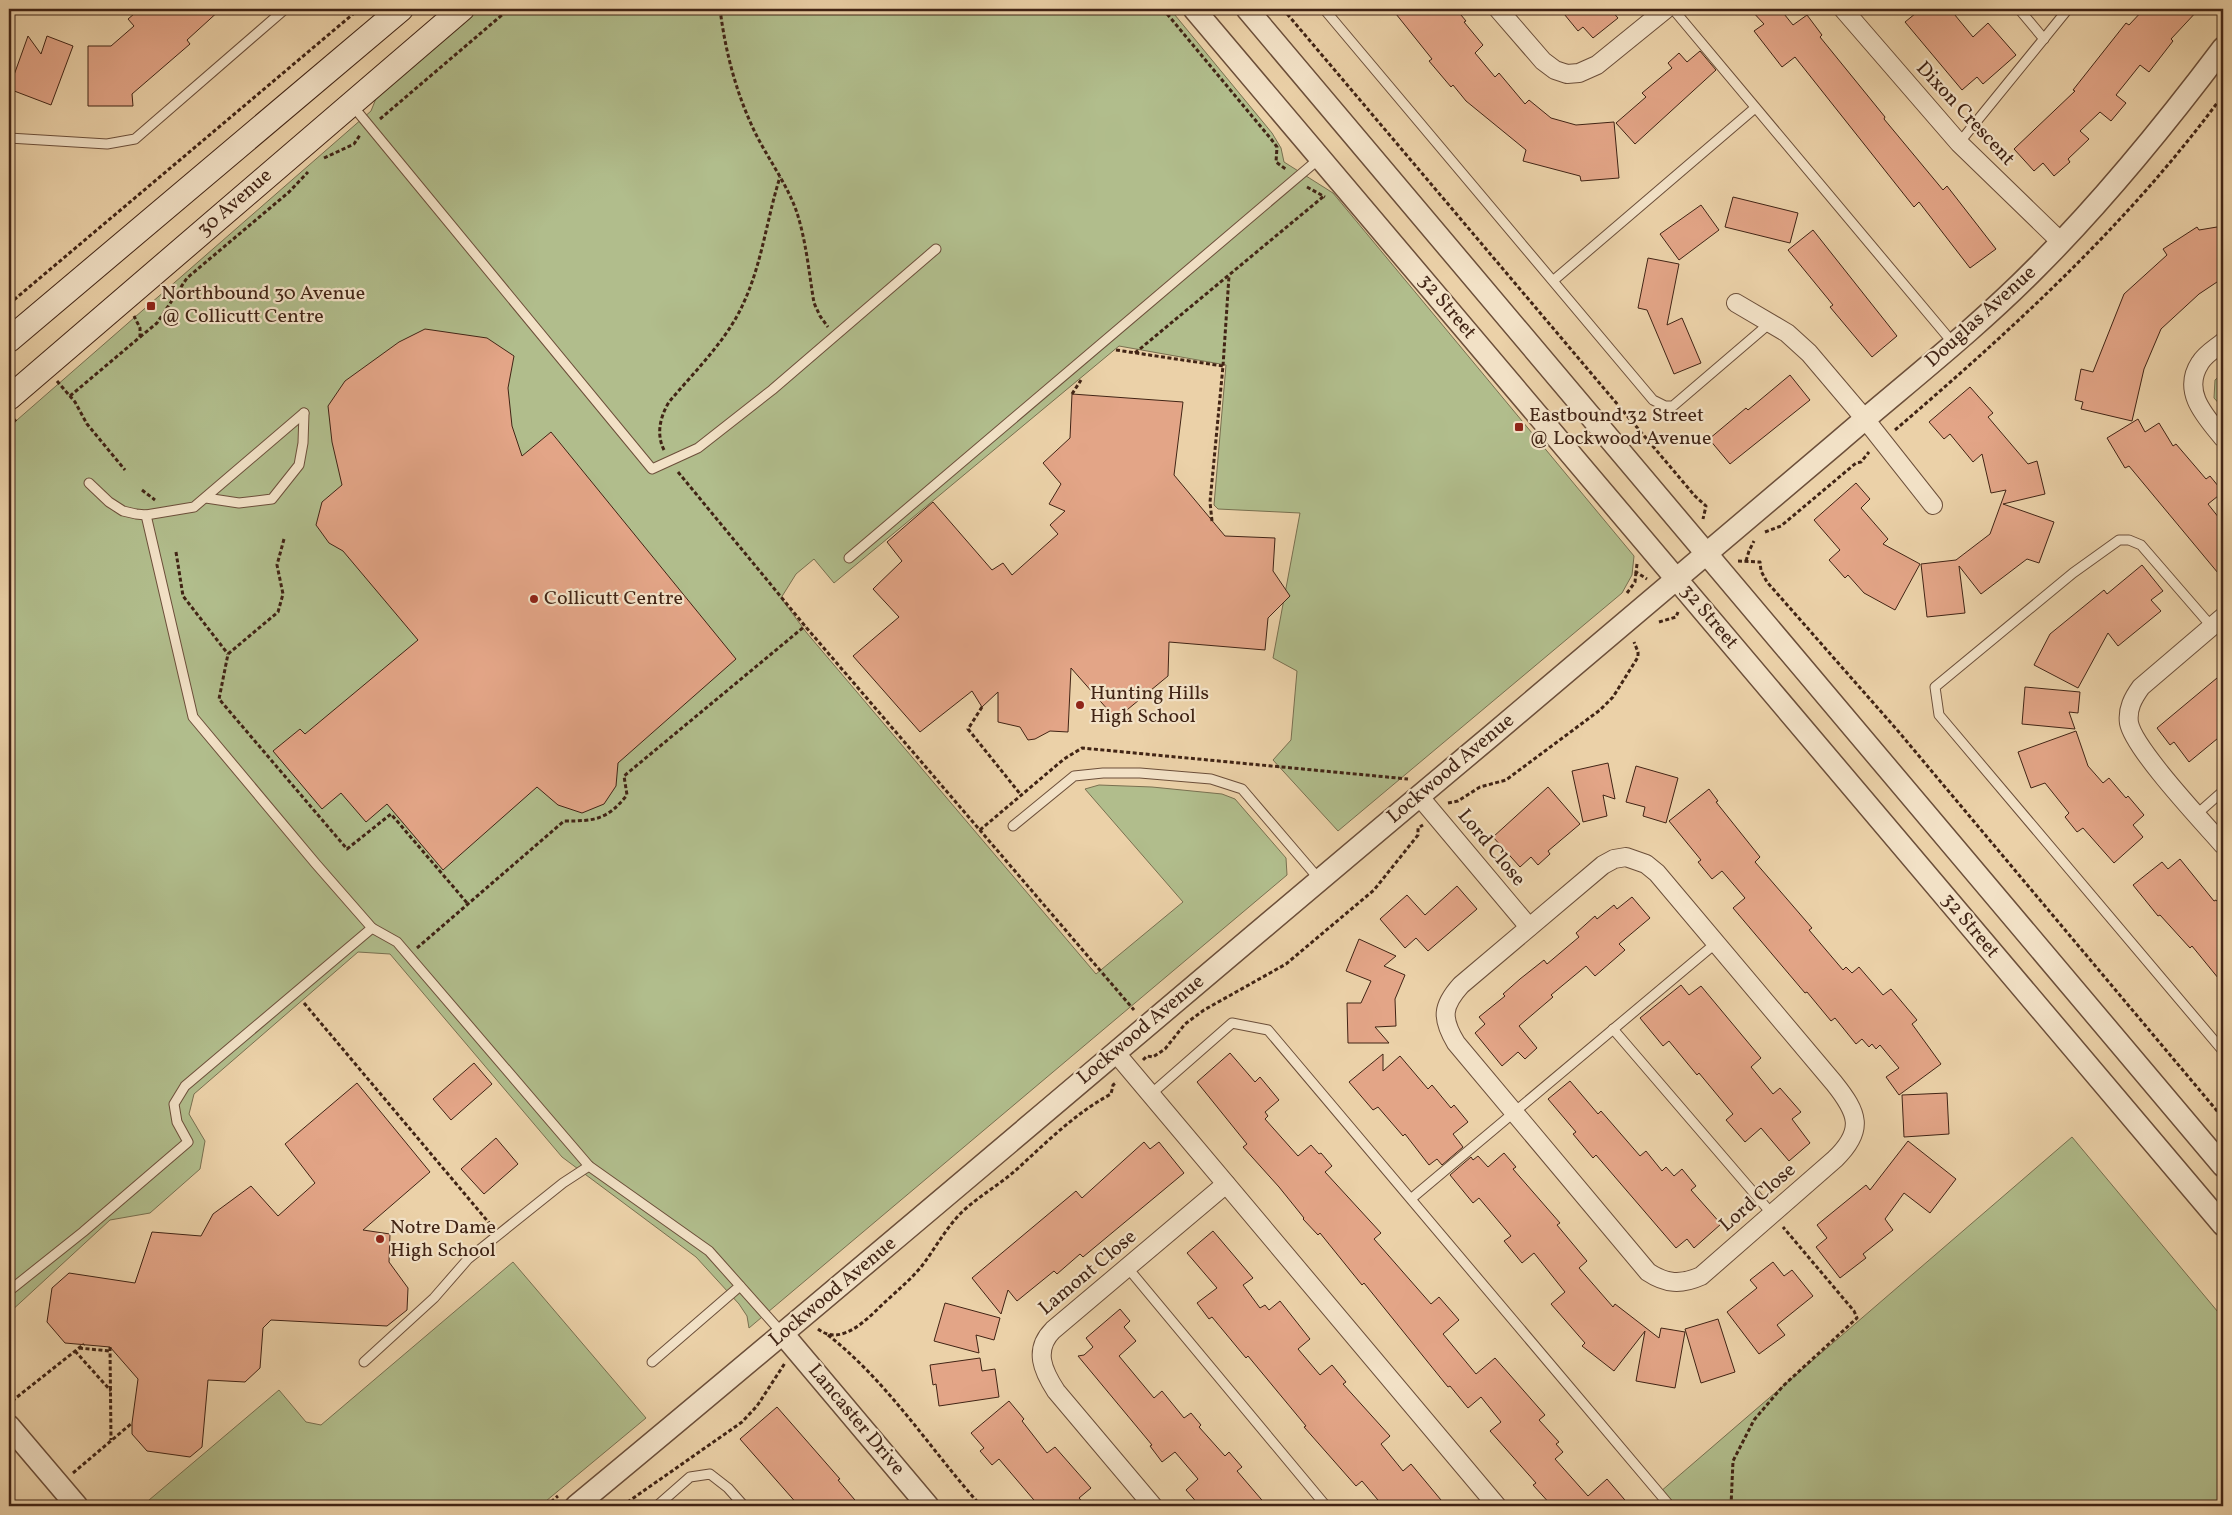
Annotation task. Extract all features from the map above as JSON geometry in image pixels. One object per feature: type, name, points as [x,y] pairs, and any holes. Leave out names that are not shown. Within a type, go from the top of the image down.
[{"type":"main road","name":"30 Avenue","points":[[9,340],[401,9]]},
{"type":"main road","name":"30 Avenue","points":[[9,398],[350,103],[462,9]]},
{"type":"street","name":"32 Street","points":[[1194,9],[2223,1225]]},
{"type":"street","name":"32 Street","points":[[1247,9],[2223,1166]]},
{"type":"street","points":[[1498,9],[1543,61],[1555,70],[1567,74],[1579,73],[1597,65],[1666,9]]},
{"type":"street","name":"Dixon Crescent","points":[[1843,9],[1959,143],[2061,242]]},
{"type":"street","name":"Douglas Avenue","points":[[1708,554],[1953,344],[2034,270],[2151,142],[2223,48]]},
{"type":"street","points":[[1736,303],[1788,333],[1809,353],[1865,419],[1933,505]]},
{"type":"street","points":[[2223,342],[2200,362],[2194,375],[2193,387],[2200,409],[2223,438]]},
{"type":"street","name":"Lockwood Avenue","points":[[576,1506],[783,1334],[1320,879],[1413,788],[1708,554]]},
{"type":"street","points":[[2217,622],[2141,687],[2129,709],[2129,723],[2139,745],[2223,845]]},
{"type":"street","name":"Lord Close","points":[[1413,788],[1529,927]]},
{"type":"street","name":"Lord Close","points":[[1626,857],[1646,864],[1657,873],[1716,943],[1850,1103],[1855,1117],[1853,1139],[1845,1150],[1700,1276],[1672,1283],[1658,1279],[1648,1272],[1456,1043],[1447,1029],[1444,1016],[1448,1003],[1462,984],[1603,865],[1614,858],[1626,857]]},
{"type":"street","points":[[1115,1052],[1497,1506]]},
{"type":"street","name":"Lamont Close","points":[[1153,1506],[1056,1391],[1047,1378],[1040,1355],[1047,1335],[1226,1184]]},
{"type":"street","name":"Lancaster Drive","points":[[783,1334],[928,1506]]},
{"type":"street","points":[[9,1426],[76,1506]]},
{"type":"lane","points":[[9,140],[107,144],[135,139],[285,9]]},
{"type":"lane","points":[[1324,9],[1654,400],[1665,406],[1674,406],[1770,323]]},
{"type":"lane","points":[[1672,9],[1953,344]]},
{"type":"lane","points":[[2019,9],[2044,39]]},
{"type":"lane","points":[[1959,143],[2068,9]]},
{"type":"lane","points":[[350,103],[652,469],[698,448],[772,390],[936,249]]},
{"type":"lane","points":[[1554,280],[1755,108]]},
{"type":"lane","points":[[849,558],[1321,158]]},
{"type":"lane","points":[[90,483],[109,502],[124,511],[146,515],[194,507],[304,413],[303,444],[299,465],[272,499],[239,503],[206,498]]},
{"type":"lane","points":[[146,515],[193,717],[372,928],[397,942],[410,955],[589,1166],[709,1251],[783,1334]]},
{"type":"lane","points":[[2217,622],[2141,545],[2130,540],[2119,540],[2072,573],[1936,687],[1939,715],[2223,1051]]},
{"type":"lane","points":[[1013,826],[1074,776],[1140,772],[1211,779],[1242,788],[1320,879]]},
{"type":"lane","points":[[2196,814],[2223,792]]},
{"type":"lane","points":[[9,1291],[83,1232],[188,1142],[177,1122],[174,1104],[185,1086],[372,928]]},
{"type":"lane","points":[[1412,1198],[1716,943]]},
{"type":"lane","points":[[1151,1094],[1232,1023],[1268,1030],[1412,1198],[1670,1506]]},
{"type":"lane","points":[[1614,1029],[1772,1214]]},
{"type":"lane","points":[[364,1362],[434,1298],[468,1259],[563,1183],[589,1166]]},
{"type":"lane","points":[[1127,1267],[1326,1506]]},
{"type":"lane","points":[[652,1362],[740,1286]]},
{"type":"lane","points":[[657,1506],[690,1477],[710,1474],[728,1488],[744,1506]]},
{"type":"path","points":[[9,304],[358,9]]},
{"type":"path","points":[[381,118],[509,9]]},
{"type":"path","points":[[720,9],[726,50],[741,98],[752,126],[796,211],[814,303],[820,316],[835,336]]},
{"type":"path","points":[[1163,9],[1272,139],[1277,147],[1276,162],[1286,170]]},
{"type":"path","points":[[1283,9],[1695,496],[1704,502],[1706,506],[1703,515]]},
{"type":"path","points":[[1899,426],[2005,334],[2082,260],[2144,192],[2223,95]]},
{"type":"path","points":[[318,163],[324,157],[354,144],[360,135]]},
{"type":"path","points":[[70,396],[157,323],[187,278],[289,192],[312,168]]},
{"type":"path","points":[[780,177],[753,281],[744,303],[723,336],[669,402],[662,414],[660,441],[668,461],[805,626],[1134,1010]]},
{"type":"path","points":[[1136,352],[1324,196]]},
{"type":"path","points":[[1212,521],[1210,502],[1223,366],[1229,276]]},
{"type":"path","points":[[133,316],[140,328],[140,337]]},
{"type":"path","points":[[1111,354],[1118,349],[1223,366]]},
{"type":"path","points":[[1072,394],[1084,376]]},
{"type":"path","points":[[50,380],[57,381],[70,396],[87,424],[125,470]]},
{"type":"path","points":[[1863,458],[1861,462],[1856,463],[1781,526],[1760,534],[1744,561],[1760,562],[1766,582],[1898,731],[2223,1118]]},
{"type":"path","points":[[142,490],[150,497],[161,501]]},
{"type":"path","points":[[284,539],[277,565],[283,594],[278,612],[228,654],[219,699],[347,849],[391,814],[468,904]]},
{"type":"path","points":[[176,552],[184,596],[228,654]]},
{"type":"path","points":[[410,955],[564,821],[595,820],[615,810],[627,795],[624,776],[805,626]]},
{"type":"path","points":[[1450,802],[1458,801],[1480,788],[1506,780],[1605,706],[1638,657],[1634,642]]},
{"type":"path","points":[[982,707],[968,729],[1021,795]]},
{"type":"path","points":[[980,830],[1064,759],[1082,748],[1413,788]]},
{"type":"path","points":[[1147,1056],[1154,1057],[1165,1049],[1185,1024],[1204,1010],[1236,990],[1279,969],[1370,894],[1418,835],[1418,828]]},
{"type":"path","points":[[296,993],[499,1234]]},
{"type":"path","points":[[827,1335],[853,1330],[867,1319],[908,1282],[946,1230],[962,1212],[1016,1170],[1070,1120],[1111,1094],[1114,1085]]},
{"type":"path","points":[[1731,1506],[1734,1461],[1754,1420],[1783,1386],[1857,1318],[1854,1311],[1772,1214]]},
{"type":"path","points":[[819,1331],[856,1358],[892,1398],[981,1506]]},
{"type":"path","points":[[12,1402],[84,1344]]},
{"type":"path","points":[[80,1348],[110,1349],[111,1440]]},
{"type":"path","points":[[75,1351],[110,1391]]},
{"type":"path","points":[[622,1506],[742,1422],[757,1406],[781,1367]]},
{"type":"path","points":[[73,1473],[132,1423]]},
{"type":"green space","points":[[476,9],[1170,9],[1272,133],[1281,148],[1284,162],[1333,193],[1634,556],[1632,575],[1622,593],[1338,831],[1273,760],[1291,740],[1297,671],[1273,658],[1300,513],[1218,509],[1214,505],[1226,365],[1119,346],[834,583],[814,559],[796,574],[781,598],[806,632],[1096,974],[1183,902],[1085,789],[1099,785],[1152,787],[1222,794],[1235,799],[1286,858],[1287,875],[749,1328],[747,1316],[739,1304],[696,1257],[562,1157],[390,954],[358,952],[194,1094],[189,1114],[205,1141],[200,1169],[150,1213],[110,1220],[9,1313],[9,427],[371,111],[379,91]]},
{"type":"green space","points":[[2223,373],[2223,408],[2214,398],[2215,380]]},
{"type":"green space","points":[[2072,1137],[2223,1318],[2223,1506],[1672,1506],[1660,1492]]},
{"type":"green space","points":[[513,1262],[646,1418],[540,1506],[142,1506],[279,1390],[306,1422],[321,1425]]},
{"type":"building","points":[[140,9],[221,9],[187,40],[190,44],[132,94],[133,106],[88,106],[88,46],[111,46],[134,26],[128,19]]},
{"type":"building","points":[[1392,9],[1456,9],[1483,45],[1475,53],[1495,77],[1499,73],[1525,104],[1529,100],[1551,118],[1576,125],[1614,122],[1619,178],[1581,181],[1580,176],[1523,161],[1526,150],[1466,101],[1453,85],[1451,87],[1429,61],[1432,59]]},
{"type":"building","points":[[1560,9],[1610,9],[1618,18],[1593,38],[1583,27],[1578,31]]},
{"type":"building","points":[[1750,9],[1780,9],[1793,25],[1807,15],[1822,35],[1820,37],[1885,117],[1884,119],[1943,190],[1947,186],[1996,249],[1970,268],[1919,202],[1914,207],[1795,57],[1782,67],[1754,31],[1764,24]]},
{"type":"building","points":[[1921,9],[1950,9],[1973,37],[1988,23],[2016,55],[1983,84],[1977,77],[1962,90],[1905,22]]},
{"type":"building","points":[[2144,9],[2199,9],[2171,39],[2173,41],[2149,72],[2140,65],[2116,95],[2126,103],[2111,121],[2100,112],[2080,131],[2089,139],[2068,159],[2070,162],[2054,176],[2043,163],[2034,171],[2014,149],[2075,91],[2073,90],[2126,23],[2129,25]]},
{"type":"building","points":[[28,36],[41,54],[47,36],[73,46],[51,105],[9,89]]},
{"type":"building","points":[[1700,51],[1716,70],[1635,144],[1616,123],[1646,97],[1642,93],[1672,68],[1668,63],[1679,53],[1687,62]]},
{"type":"building","points":[[1733,197],[1798,213],[1790,243],[1725,227]]},
{"type":"building","points":[[1701,205],[1719,230],[1679,260],[1660,234]]},
{"type":"building","points":[[2223,226],[2223,278],[2199,294],[2161,329],[2144,369],[2132,421],[2081,409],[2083,402],[2075,400],[2081,369],[2093,372],[2124,294],[2167,255],[2163,249],[2197,227],[2199,230]]},
{"type":"building","points":[[1813,230],[1897,336],[1872,357],[1830,307],[1833,305],[1788,250]]},
{"type":"building","points":[[1648,258],[1679,264],[1667,325],[1682,318],[1701,363],[1674,374],[1647,310],[1638,308]]},
{"type":"building","name":"Collicutt Centre","points":[[425,329],[487,338],[514,356],[508,388],[512,426],[522,456],[551,432],[736,659],[618,763],[616,786],[604,804],[582,813],[558,805],[537,787],[443,870],[387,804],[366,822],[341,793],[322,809],[273,751],[300,729],[305,734],[418,640],[343,551],[329,543],[316,525],[322,502],[342,485],[332,442],[328,406],[345,381],[399,342]]},
{"type":"building","points":[[1790,375],[1810,400],[1730,464],[1709,439]]},
{"type":"building","points":[[1970,387],[1993,413],[1988,417],[2028,464],[2037,461],[2045,494],[2003,504],[2054,522],[2039,563],[2027,559],[1981,594],[1959,566],[1965,613],[1927,617],[1921,564],[1956,560],[1990,534],[2006,490],[1991,493],[1982,454],[1973,462],[1950,434],[1944,439],[1929,422]]},
{"type":"building","points":[[1072,394],[1183,402],[1174,475],[1225,536],[1275,538],[1273,571],[1290,596],[1268,618],[1265,650],[1169,642],[1168,676],[1116,719],[1071,668],[1068,732],[1050,731],[1035,739],[1028,740],[1020,727],[998,722],[998,692],[982,707],[972,691],[920,732],[853,656],[899,617],[873,589],[902,561],[887,542],[933,502],[992,570],[1003,563],[1012,575],[1058,534],[1050,525],[1065,511],[1049,504],[1061,484],[1043,463],[1070,438]]},
{"type":"building","points":[[2138,419],[2145,432],[2159,423],[2173,446],[2176,444],[2206,479],[2210,476],[2223,492],[2208,504],[2223,523],[2223,579],[2129,466],[2125,468],[2107,438]]},
{"type":"building","points":[[1856,483],[1870,499],[1861,508],[1888,539],[1883,544],[1920,564],[1895,610],[1864,593],[1848,575],[1845,578],[1829,560],[1840,550],[1814,520]]},
{"type":"building","points":[[2142,565],[2163,591],[2151,600],[2161,611],[2118,646],[2108,633],[2078,688],[2034,665],[2050,634],[2104,590],[2107,594]]},
{"type":"building","points":[[2217,678],[2223,686],[2223,734],[2189,762],[2174,742],[2170,745],[2157,728]]},
{"type":"building","points":[[2025,687],[2080,692],[2078,713],[2069,712],[2075,729],[2022,724]]},
{"type":"building","points":[[2076,731],[2088,766],[2103,783],[2109,778],[2144,815],[2133,825],[2143,837],[2114,863],[2083,828],[2077,832],[2065,817],[2069,813],[2045,783],[2031,788],[2018,752]]},
{"type":"building","points":[[1608,763],[1615,799],[1603,795],[1607,816],[1583,822],[1572,771]]},
{"type":"building","points":[[1636,766],[1678,778],[1666,823],[1643,816],[1645,807],[1626,802]]},
{"type":"building","points":[[1548,787],[1580,824],[1548,851],[1550,854],[1538,865],[1531,857],[1520,867],[1493,837]]},
{"type":"building","points":[[1709,789],[1718,801],[1716,802],[1760,857],[1755,862],[1812,928],[1809,930],[1843,970],[1846,967],[1852,973],[1859,967],[1883,995],[1891,989],[1917,1020],[1912,1024],[1941,1064],[1899,1095],[1886,1077],[1899,1068],[1880,1045],[1876,1049],[1872,1044],[1869,1047],[1862,1039],[1856,1044],[1835,1018],[1831,1021],[1733,908],[1745,898],[1722,871],[1712,879],[1698,862],[1701,860],[1669,821]]},
{"type":"building","points":[[2180,859],[2214,901],[2216,900],[2223,908],[2223,984],[2192,946],[2190,948],[2160,915],[2158,916],[2133,885],[2162,862],[2168,869]]},
{"type":"building","points":[[1457,886],[1477,909],[1428,951],[1416,938],[1405,948],[1380,919],[1407,895],[1425,915]]},
{"type":"building","points":[[1632,897],[1650,918],[1619,944],[1625,950],[1595,976],[1586,966],[1551,995],[1553,997],[1519,1026],[1537,1048],[1525,1059],[1518,1052],[1502,1066],[1475,1033],[1485,1024],[1479,1017],[1505,996],[1503,994],[1520,979],[1544,960],[1547,964],[1579,937],[1576,933],[1595,916],[1597,919],[1614,905],[1617,909]]},
{"type":"building","points":[[1359,939],[1396,956],[1384,966],[1405,975],[1395,999],[1396,1026],[1375,1027],[1389,1043],[1348,1043],[1347,1003],[1361,1003],[1371,981],[1346,971]]},
{"type":"building","points":[[1681,985],[1689,995],[1701,986],[1761,1058],[1751,1067],[1773,1094],[1780,1088],[1801,1112],[1792,1119],[1810,1143],[1789,1161],[1761,1128],[1745,1142],[1726,1120],[1733,1114],[1699,1073],[1697,1075],[1669,1041],[1663,1046],[1640,1018]]},
{"type":"building","points":[[1230,1053],[1255,1082],[1260,1077],[1279,1100],[1265,1112],[1268,1116],[1265,1119],[1298,1156],[1311,1145],[1319,1154],[1321,1153],[1332,1166],[1325,1172],[1381,1233],[1374,1239],[1431,1304],[1439,1297],[1459,1320],[1443,1334],[1476,1374],[1495,1358],[1545,1415],[1539,1420],[1559,1442],[1556,1444],[1563,1452],[1555,1459],[1588,1496],[1607,1479],[1630,1506],[1552,1506],[1533,1485],[1536,1483],[1490,1431],[1501,1422],[1481,1397],[1468,1408],[1450,1386],[1448,1387],[1364,1283],[1362,1285],[1320,1233],[1318,1235],[1303,1219],[1279,1187],[1243,1147],[1247,1144],[1197,1082]]},
{"type":"building","points":[[1383,1054],[1383,1071],[1400,1056],[1428,1089],[1432,1085],[1451,1108],[1454,1105],[1468,1122],[1453,1134],[1463,1147],[1442,1165],[1437,1159],[1429,1165],[1405,1134],[1403,1136],[1378,1107],[1373,1110],[1349,1082]]},
{"type":"building","points":[[474,1063],[492,1084],[451,1120],[433,1099]]},
{"type":"building","points":[[1570,1081],[1598,1114],[1601,1111],[1640,1156],[1646,1151],[1662,1171],[1666,1167],[1674,1176],[1682,1169],[1696,1186],[1691,1190],[1721,1224],[1694,1248],[1687,1239],[1676,1248],[1596,1155],[1593,1158],[1573,1134],[1576,1132],[1548,1099]]},
{"type":"building","points":[[357,1083],[430,1172],[363,1230],[390,1234],[389,1262],[408,1288],[407,1310],[387,1326],[271,1320],[263,1328],[260,1368],[245,1382],[208,1380],[202,1447],[190,1457],[147,1451],[132,1434],[138,1379],[110,1347],[65,1343],[47,1322],[52,1288],[69,1273],[135,1283],[152,1232],[201,1236],[213,1214],[251,1186],[278,1216],[315,1183],[285,1144]]},
{"type":"building","points":[[1947,1093],[1949,1134],[1904,1137],[1902,1095]]},
{"type":"building","points":[[496,1138],[518,1164],[484,1194],[461,1169]]},
{"type":"building","points":[[1908,1141],[1956,1179],[1930,1213],[1904,1193],[1885,1219],[1893,1230],[1863,1254],[1866,1258],[1840,1278],[1816,1247],[1827,1238],[1817,1225],[1866,1185],[1870,1190]]},
{"type":"building","points":[[1144,1142],[1150,1149],[1159,1142],[1184,1173],[1083,1257],[1080,1254],[1057,1274],[1054,1271],[1017,1301],[1008,1290],[1001,1314],[972,1278],[1076,1191],[1082,1198]]},
{"type":"building","points":[[1504,1153],[1516,1167],[1513,1169],[1560,1223],[1557,1225],[1587,1261],[1579,1268],[1613,1307],[1615,1304],[1659,1338],[1661,1328],[1685,1332],[1675,1388],[1636,1381],[1645,1331],[1614,1371],[1582,1346],[1585,1343],[1551,1304],[1565,1292],[1534,1253],[1522,1263],[1504,1241],[1511,1236],[1479,1198],[1473,1203],[1450,1175],[1471,1157],[1473,1160],[1478,1156],[1488,1167]]},
{"type":"building","points":[[1213,1231],[1253,1278],[1243,1285],[1260,1308],[1265,1305],[1269,1310],[1280,1301],[1310,1339],[1298,1349],[1320,1375],[1332,1365],[1346,1382],[1343,1384],[1390,1436],[1381,1444],[1403,1471],[1411,1464],[1446,1506],[1383,1506],[1362,1481],[1356,1486],[1304,1427],[1306,1426],[1248,1356],[1246,1358],[1212,1317],[1209,1319],[1197,1303],[1217,1288],[1187,1253]]},
{"type":"building","points":[[1773,1262],[1784,1276],[1792,1270],[1813,1296],[1777,1325],[1785,1335],[1759,1354],[1727,1312],[1757,1288],[1750,1280]]},
{"type":"building","points":[[945,1303],[1000,1318],[994,1340],[976,1335],[979,1353],[934,1341]]},
{"type":"building","points":[[1120,1309],[1130,1321],[1124,1327],[1136,1341],[1119,1356],[1154,1398],[1162,1391],[1184,1418],[1191,1413],[1201,1425],[1199,1427],[1225,1456],[1229,1452],[1242,1467],[1237,1471],[1267,1506],[1200,1506],[1186,1490],[1198,1479],[1175,1452],[1162,1462],[1150,1446],[1152,1445],[1078,1356],[1084,1355],[1093,1347],[1086,1338]]},
{"type":"building","points":[[1718,1319],[1735,1372],[1701,1383],[1685,1329]]},
{"type":"building","points":[[980,1358],[982,1371],[995,1369],[999,1397],[939,1406],[936,1384],[933,1385],[930,1365]]},
{"type":"building","points":[[1009,1401],[1047,1453],[1055,1447],[1091,1488],[1079,1498],[1086,1506],[1039,1506],[999,1459],[992,1465],[980,1451],[984,1448],[971,1433]]},
{"type":"building","points":[[777,1407],[840,1479],[838,1480],[860,1506],[799,1506],[740,1439]]},
{"type":"place","name":"Northbound 30 Avenue @ Collicutt Centre","points":[[151,306]]},
{"type":"place","name":"Eastbound 32 Street @ Lockwood Avenue","points":[[1519,427]]},
{"type":"place","name":"Collicutt Centre","points":[[534,599]]},
{"type":"place","name":"Hunting Hills High School","points":[[1080,705]]},
{"type":"place","name":"Notre Dame High School","points":[[380,1239]]}]
